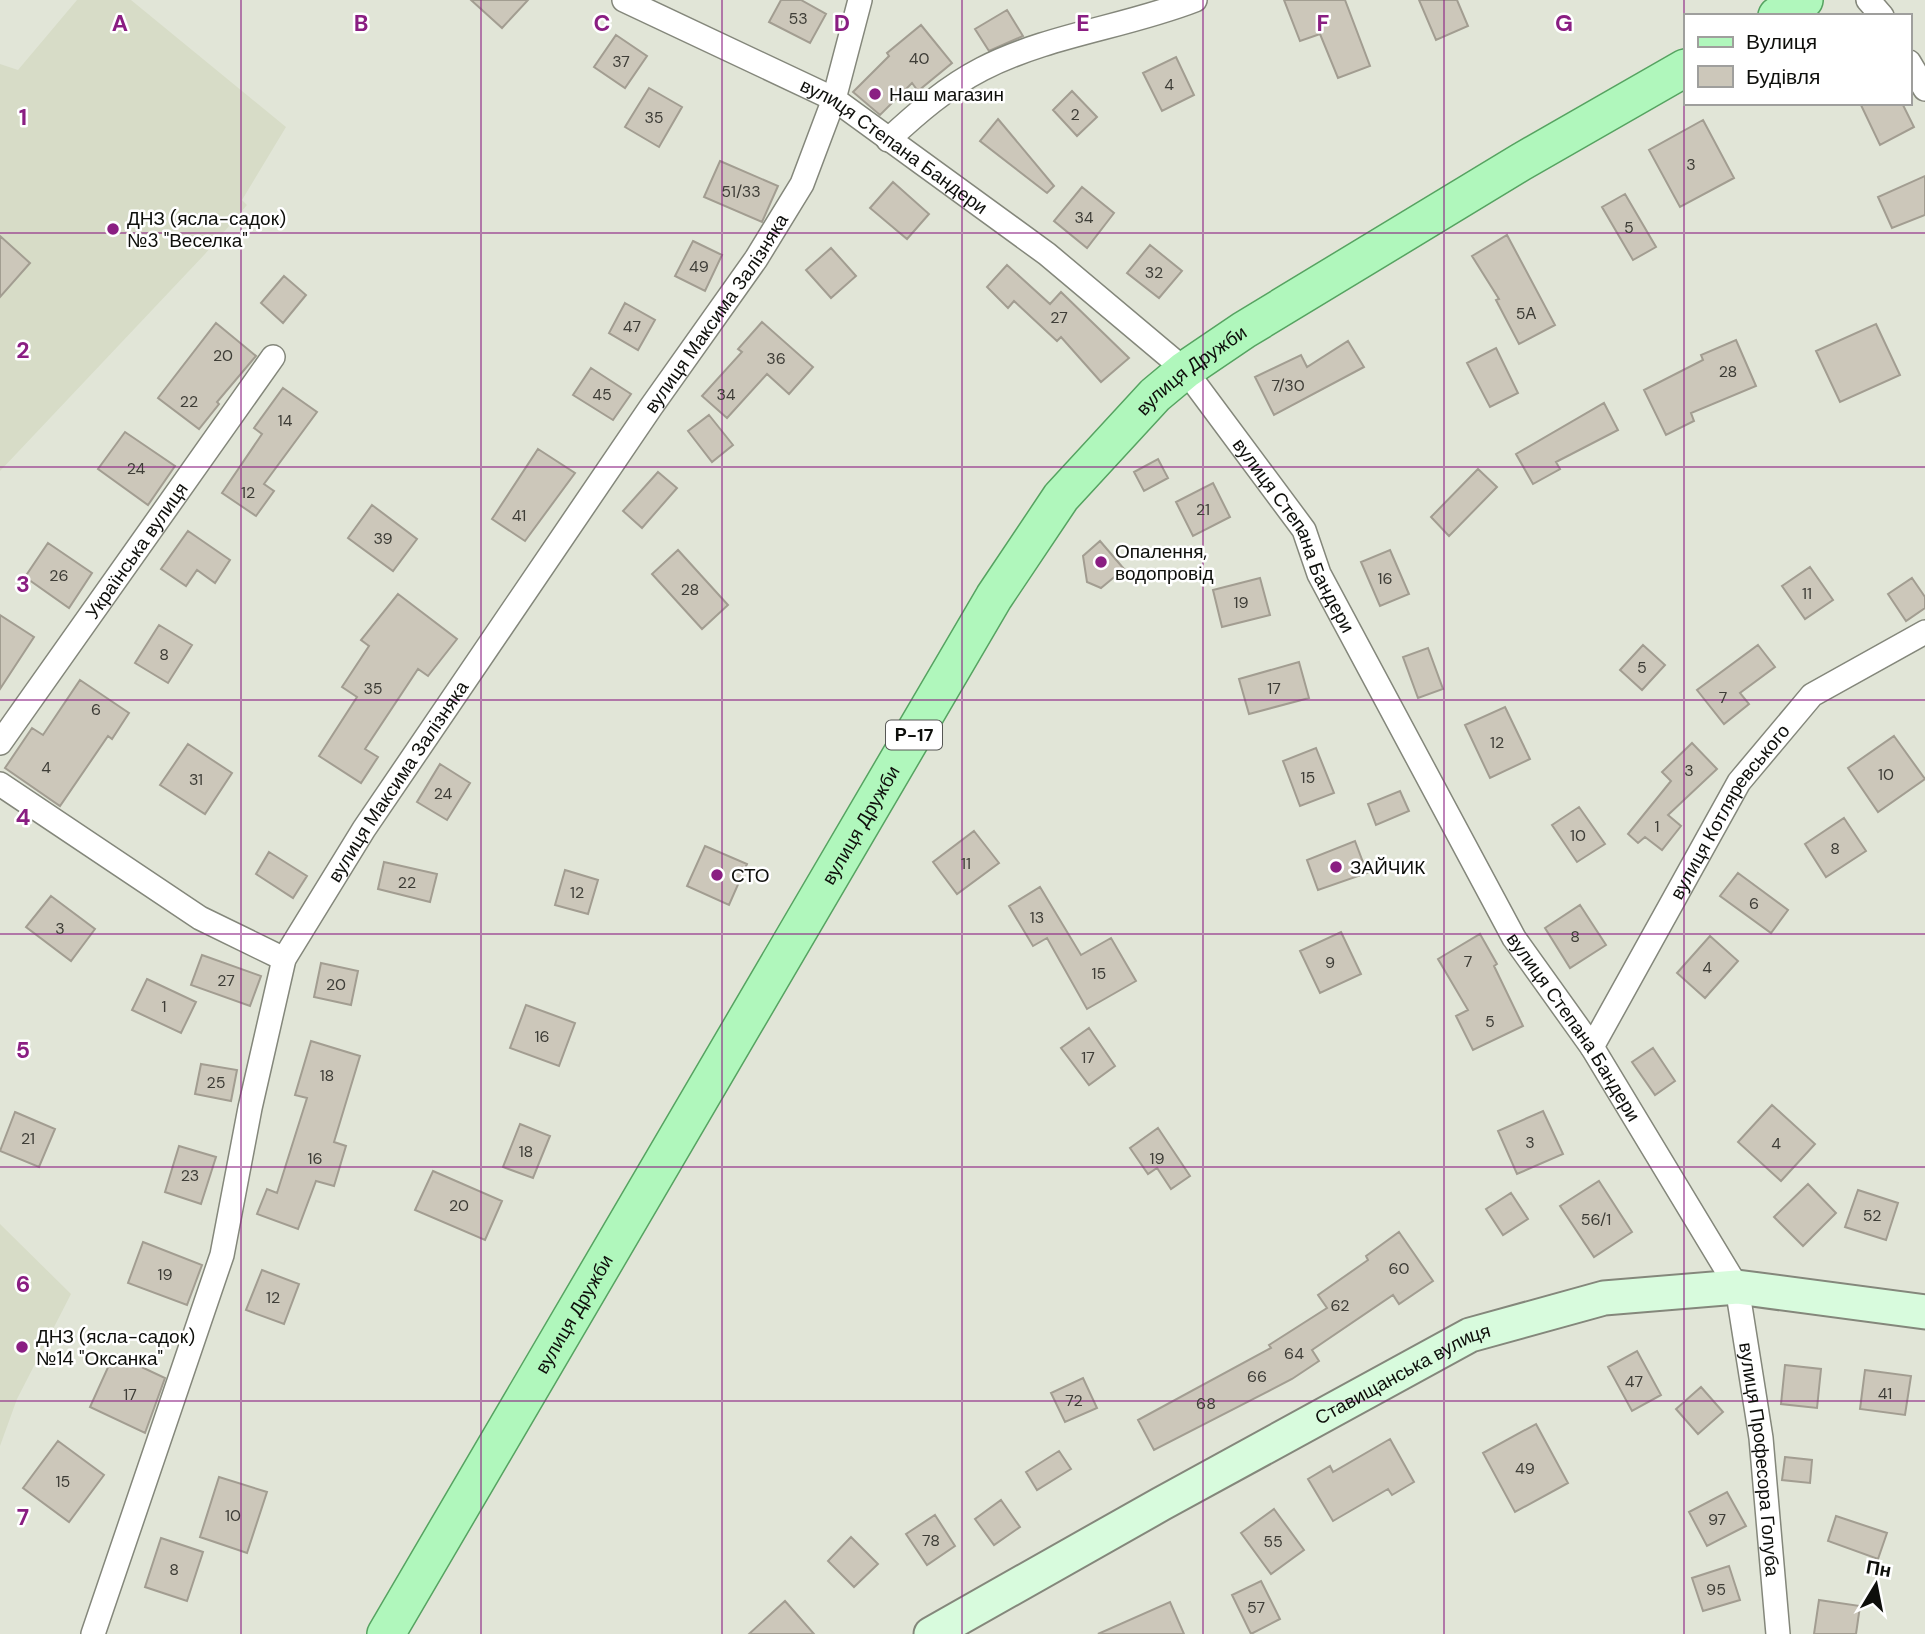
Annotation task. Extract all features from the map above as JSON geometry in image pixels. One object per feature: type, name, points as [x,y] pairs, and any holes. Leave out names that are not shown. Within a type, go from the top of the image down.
[{"type":"main road","points":[[1780,14],[1804,0]]},
{"type":"main road","name":"вулиця Дружби","points":[[386,1634],[994,597],[1061,497],[1155,395],[1185,370],[1244,330],[1521,162],[1684,69]]},
{"type":"street","name":"вулиця Степана Бандери","points":[[624,0],[834,99],[1047,254],[1185,370],[1304,530],[1319,574],[1514,938],[1592,1047],[1737,1287]]},
{"type":"street","name":"вулиця Максима Залізняка","points":[[93,1634],[222,1255],[250,1108],[284,959],[364,829],[650,407],[756,259],[802,184],[834,99],[860,0]]},
{"type":"street","points":[[888,140],[925,105],[982,69],[1043,45],[1195,0]]},
{"type":"street","points":[[1868,0],[1880,14]]},
{"type":"street","points":[[1911,65],[1925,89]]},
{"type":"street","name":"Українська вулиця","points":[[0,743],[274,357]]},
{"type":"street","name":"вулиця Котляревського","points":[[1592,1047],[1739,782],[1812,695],[1872,659],[1925,632]]},
{"type":"street","points":[[0,784],[200,918],[284,959]]},
{"type":"street","name":"Ставищанська вулиця","points":[[931,1634],[1161,1504],[1470,1335],[1604,1298],[1737,1287],[1925,1312]]},
{"type":"street","name":"вулиця Професора Голуба","points":[[1737,1287],[1761,1438],[1778,1634]]},
{"type":"shaded area","name":"ДНЗ (ясла-садок) №3 \"Веселка\"","points":[[77,0],[131,0],[286,127],[242,200],[247,205],[205,254],[0,471],[0,64],[18,70]]},
{"type":"shaded area","name":"ДНЗ (ясла-садок) №14 \"Оксанка\"","points":[[0,1224],[71,1294],[17,1399],[0,1446]]},
{"type":"building","points":[[471,0],[528,0],[502,28]]},
{"type":"building","points":[[781,0],[801,0],[826,14],[810,43],[769,22]]},
{"type":"building","points":[[1284,0],[1345,0],[1370,66],[1338,78],[1320,34],[1300,41]]},
{"type":"building","points":[[1419,0],[1457,0],[1468,26],[1436,40]]},
{"type":"building","points":[[1007,10],[1023,36],[989,51],[975,29]]},
{"type":"building","points":[[921,25],[952,63],[918,91],[912,83],[880,115],[853,92],[889,56],[887,53]]},
{"type":"building","points":[[616,35],[647,56],[625,88],[594,67]]},
{"type":"building","points":[[1176,57],[1194,95],[1162,111],[1143,73]]},
{"type":"building","points":[[649,88],[682,107],[659,147],[625,127]]},
{"type":"building","points":[[1072,91],[1097,117],[1077,136],[1053,110]]},
{"type":"building","points":[[1861,105],[1903,105],[1914,127],[1880,145]]},
{"type":"building","points":[[998,119],[1054,186],[1047,193],[980,141]]},
{"type":"building","points":[[1703,120],[1734,178],[1680,207],[1649,150]]},
{"type":"building","points":[[720,161],[778,186],[762,222],[704,197]]},
{"type":"building","points":[[1925,176],[1925,215],[1892,228],[1878,197]]},
{"type":"building","points":[[893,182],[929,214],[907,239],[870,208]]},
{"type":"building","points":[[1082,187],[1114,213],[1087,248],[1054,221]]},
{"type":"building","points":[[1625,194],[1656,247],[1633,260],[1602,207]]},
{"type":"building","points":[[1507,235],[1555,325],[1519,344],[1496,300],[1499,299],[1472,256]]},
{"type":"building","points":[[0,236],[30,263],[0,297]]},
{"type":"building","points":[[693,241],[722,255],[705,291],[675,276]]},
{"type":"building","points":[[1150,245],[1182,271],[1159,298],[1127,273]]},
{"type":"building","points":[[831,248],[856,276],[831,298],[806,270]]},
{"type":"building","points":[[1007,265],[1050,304],[1061,292],[1129,358],[1101,382],[1061,337],[1057,341],[1014,301],[1008,308],[987,287]]},
{"type":"building","points":[[284,276],[306,295],[283,323],[261,303]]},
{"type":"building","points":[[625,303],[655,320],[638,350],[609,333]]},
{"type":"building","points":[[762,322],[813,367],[789,394],[767,374],[727,418],[702,396],[742,352],[738,349]]},
{"type":"building","points":[[216,323],[256,356],[217,402],[219,404],[199,429],[158,398]]},
{"type":"building","points":[[1876,324],[1900,375],[1840,402],[1816,351]]},
{"type":"building","points":[[1736,340],[1756,386],[1691,413],[1694,421],[1666,435],[1644,390],[1703,360],[1701,355]]},
{"type":"building","points":[[1348,341],[1364,367],[1274,415],[1255,377],[1301,355],[1307,367]]},
{"type":"building","points":[[1496,348],[1518,393],[1490,407],[1467,363]]},
{"type":"building","points":[[591,368],[631,394],[613,420],[573,395]]},
{"type":"building","points":[[283,388],[317,412],[264,484],[274,491],[256,516],[222,493],[262,434],[254,428]]},
{"type":"building","points":[[1604,403],[1618,430],[1556,462],[1560,469],[1533,484],[1516,454]]},
{"type":"building","points":[[709,415],[733,445],[712,462],[688,431]]},
{"type":"building","points":[[125,432],[175,466],[148,505],[98,469]]},
{"type":"building","points":[[538,449],[575,473],[525,541],[492,519]]},
{"type":"building","points":[[1158,459],[1168,478],[1144,491],[1134,472]]},
{"type":"building","points":[[1478,469],[1497,487],[1449,536],[1431,517]]},
{"type":"building","points":[[658,472],[677,488],[642,528],[623,511]]},
{"type":"building","points":[[1213,483],[1230,517],[1193,536],[1176,502]]},
{"type":"building","points":[[372,505],[417,539],[393,571],[348,538]]},
{"type":"building","points":[[188,531],[230,560],[215,583],[197,570],[186,586],[161,569]]},
{"type":"building","name":"Опалення, водопровід","points":[[1100,541],[1124,569],[1101,588],[1087,582],[1083,556]]},
{"type":"building","points":[[48,543],[92,573],[69,608],[25,577]]},
{"type":"building","points":[[678,550],[728,605],[702,629],[652,574]]},
{"type":"building","points":[[1390,550],[1409,594],[1380,606],[1361,562]]},
{"type":"building","points":[[1810,567],[1833,600],[1805,619],[1782,586]]},
{"type":"building","points":[[1260,578],[1270,615],[1222,627],[1213,590]]},
{"type":"building","points":[[1912,578],[1925,597],[1925,608],[1906,621],[1888,594]]},
{"type":"building","points":[[398,594],[457,639],[428,676],[418,669],[365,749],[378,757],[361,783],[319,756],[357,697],[342,687],[369,646],[361,640]]},
{"type":"building","points":[[0,615],[34,637],[0,689]]},
{"type":"building","points":[[159,625],[192,645],[168,683],[135,663]]},
{"type":"building","points":[[1643,645],[1665,665],[1642,690],[1620,670]]},
{"type":"building","points":[[1758,645],[1775,667],[1740,693],[1749,704],[1724,724],[1697,690]]},
{"type":"building","points":[[1428,648],[1443,689],[1418,698],[1403,657]]},
{"type":"building","points":[[1299,662],[1309,698],[1249,714],[1239,679]]},
{"type":"building","points":[[80,680],[129,713],[112,739],[108,736],[60,806],[5,768],[32,728],[43,735]]},
{"type":"building","points":[[1505,707],[1530,759],[1490,778],[1465,725]]},
{"type":"building","points":[[1894,736],[1925,779],[1878,812],[1848,768]]},
{"type":"building","points":[[1692,743],[1717,769],[1668,815],[1681,826],[1662,850],[1645,837],[1638,843],[1628,834],[1671,781],[1662,772]]},
{"type":"building","points":[[188,744],[232,773],[205,814],[160,785]]},
{"type":"building","points":[[1316,748],[1334,793],[1300,806],[1283,761]]},
{"type":"building","points":[[440,764],[470,783],[447,820],[417,802]]},
{"type":"building","points":[[1400,791],[1409,811],[1376,825],[1368,804]]},
{"type":"building","points":[[1579,807],[1605,844],[1577,862],[1552,825]]},
{"type":"building","points":[[1844,818],[1866,851],[1826,877],[1805,844]]},
{"type":"building","points":[[974,831],[999,863],[957,894],[933,862]]},
{"type":"building","points":[[1355,841],[1367,873],[1318,890],[1307,860]]},
{"type":"building","name":"СТО","points":[[705,846],[747,864],[729,905],[687,886]]},
{"type":"building","points":[[269,852],[307,876],[293,898],[256,874]]},
{"type":"building","points":[[384,862],[437,874],[430,902],[378,889]]},
{"type":"building","points":[[565,870],[598,880],[588,914],[555,905]]},
{"type":"building","points":[[1738,873],[1788,910],[1771,933],[1720,896]]},
{"type":"building","points":[[1040,887],[1081,955],[1111,938],[1136,981],[1087,1009],[1047,938],[1033,946],[1009,906]]},
{"type":"building","points":[[51,896],[95,929],[71,961],[26,927]]},
{"type":"building","points":[[1580,905],[1606,945],[1570,968],[1545,928]]},
{"type":"building","points":[[1341,932],[1361,974],[1320,993],[1300,951]]},
{"type":"building","points":[[1480,934],[1497,964],[1494,966],[1523,1026],[1473,1050],[1456,1016],[1468,1010],[1438,959]]},
{"type":"building","points":[[1710,936],[1738,961],[1705,998],[1677,973]]},
{"type":"building","points":[[202,955],[261,976],[250,1006],[191,985]]},
{"type":"building","points":[[321,963],[358,971],[351,1005],[314,997]]},
{"type":"building","points":[[147,979],[196,1002],[181,1033],[132,1010]]},
{"type":"building","points":[[526,1005],[575,1023],[559,1066],[510,1048]]},
{"type":"building","points":[[1089,1028],[1115,1066],[1089,1085],[1061,1048]]},
{"type":"building","points":[[311,1041],[360,1056],[334,1142],[346,1146],[334,1186],[316,1181],[298,1229],[257,1214],[267,1189],[277,1193],[307,1098],[295,1095]]},
{"type":"building","points":[[1653,1048],[1675,1081],[1655,1095],[1632,1062]]},
{"type":"building","points":[[201,1064],[237,1070],[231,1101],[195,1094]]},
{"type":"building","points":[[1772,1105],[1815,1144],[1781,1181],[1738,1142]]},
{"type":"building","points":[[1543,1111],[1563,1154],[1517,1174],[1498,1131]]},
{"type":"building","points":[[15,1112],[55,1129],[39,1167],[0,1151]]},
{"type":"building","points":[[520,1124],[550,1136],[533,1178],[503,1167]]},
{"type":"building","points":[[1158,1128],[1190,1176],[1171,1189],[1157,1168],[1148,1174],[1130,1148]]},
{"type":"building","points":[[179,1146],[216,1157],[201,1204],[165,1192]]},
{"type":"building","points":[[433,1171],[502,1201],[485,1240],[415,1210]]},
{"type":"building","points":[[1599,1181],[1632,1232],[1594,1257],[1560,1206]]},
{"type":"building","points":[[1808,1184],[1836,1213],[1803,1246],[1774,1217]]},
{"type":"building","points":[[1858,1190],[1898,1203],[1886,1240],[1845,1227]]},
{"type":"building","points":[[1511,1193],[1528,1219],[1503,1235],[1486,1209]]},
{"type":"building","points":[[1399,1232],[1433,1281],[1399,1304],[1393,1295],[1312,1350],[1319,1361],[1292,1379],[1154,1450],[1138,1420],[1271,1348],[1269,1345],[1327,1308],[1318,1295],[1368,1260],[1366,1256]]},
{"type":"building","points":[[143,1242],[202,1265],[187,1305],[128,1283]]},
{"type":"building","points":[[262,1270],[299,1284],[284,1324],[246,1310]]},
{"type":"building","points":[[1637,1351],[1661,1395],[1632,1411],[1608,1367]]},
{"type":"building","points":[[114,1354],[165,1378],[145,1433],[90,1407]]},
{"type":"building","points":[[1785,1365],[1821,1369],[1817,1408],[1781,1404]]},
{"type":"building","points":[[1865,1370],[1911,1376],[1905,1415],[1860,1409]]},
{"type":"building","points":[[1083,1378],[1097,1408],[1065,1422],[1051,1393]]},
{"type":"building","points":[[1701,1387],[1723,1412],[1698,1434],[1676,1409]]},
{"type":"building","points":[[1536,1424],[1568,1483],[1515,1512],[1483,1453]]},
{"type":"building","points":[[1390,1439],[1414,1482],[1392,1495],[1388,1489],[1333,1521],[1308,1479],[1330,1466],[1333,1472]]},
{"type":"building","points":[[58,1441],[104,1475],[69,1522],[23,1488]]},
{"type":"building","points":[[1059,1451],[1071,1469],[1037,1490],[1026,1472]]},
{"type":"building","points":[[1785,1457],[1812,1460],[1810,1483],[1782,1480]]},
{"type":"building","points":[[219,1477],[267,1492],[247,1553],[200,1537]]},
{"type":"building","points":[[1727,1492],[1746,1526],[1707,1546],[1689,1512]]},
{"type":"building","points":[[1001,1500],[1020,1527],[994,1545],[975,1519]]},
{"type":"building","points":[[1274,1509],[1304,1550],[1271,1574],[1241,1533]]},
{"type":"building","points":[[935,1515],[955,1546],[927,1565],[906,1534]]},
{"type":"building","points":[[1836,1516],[1887,1533],[1878,1559],[1828,1541]]},
{"type":"building","points":[[851,1537],[878,1564],[854,1587],[828,1561]]},
{"type":"building","points":[[161,1538],[203,1552],[187,1601],[145,1587]]},
{"type":"building","points":[[1729,1566],[1740,1600],[1703,1611],[1692,1578]]},
{"type":"building","points":[[1261,1581],[1280,1619],[1251,1634],[1232,1595]]},
{"type":"building","points":[[1819,1600],[1860,1606],[1856,1634],[1814,1634]]},
{"type":"building","points":[[785,1601],[814,1634],[749,1634]]},
{"type":"building","points":[[1170,1602],[1184,1634],[1098,1634]]},
{"type":"place","name":"Наш магазин","points":[[875,94]]},
{"type":"place","name":"ДНЗ (ясла-садок) №3 \"Веселка\"","points":[[113,229]]},
{"type":"place","name":"Опалення, водопровід","points":[[1101,562]]},
{"type":"place","name":"ЗАЙЧИК","points":[[1336,867]]},
{"type":"place","name":"СТО","points":[[717,875]]},
{"type":"place","name":"ДНЗ (ясла-садок) №14 \"Оксанка\"","points":[[22,1347]]}]
